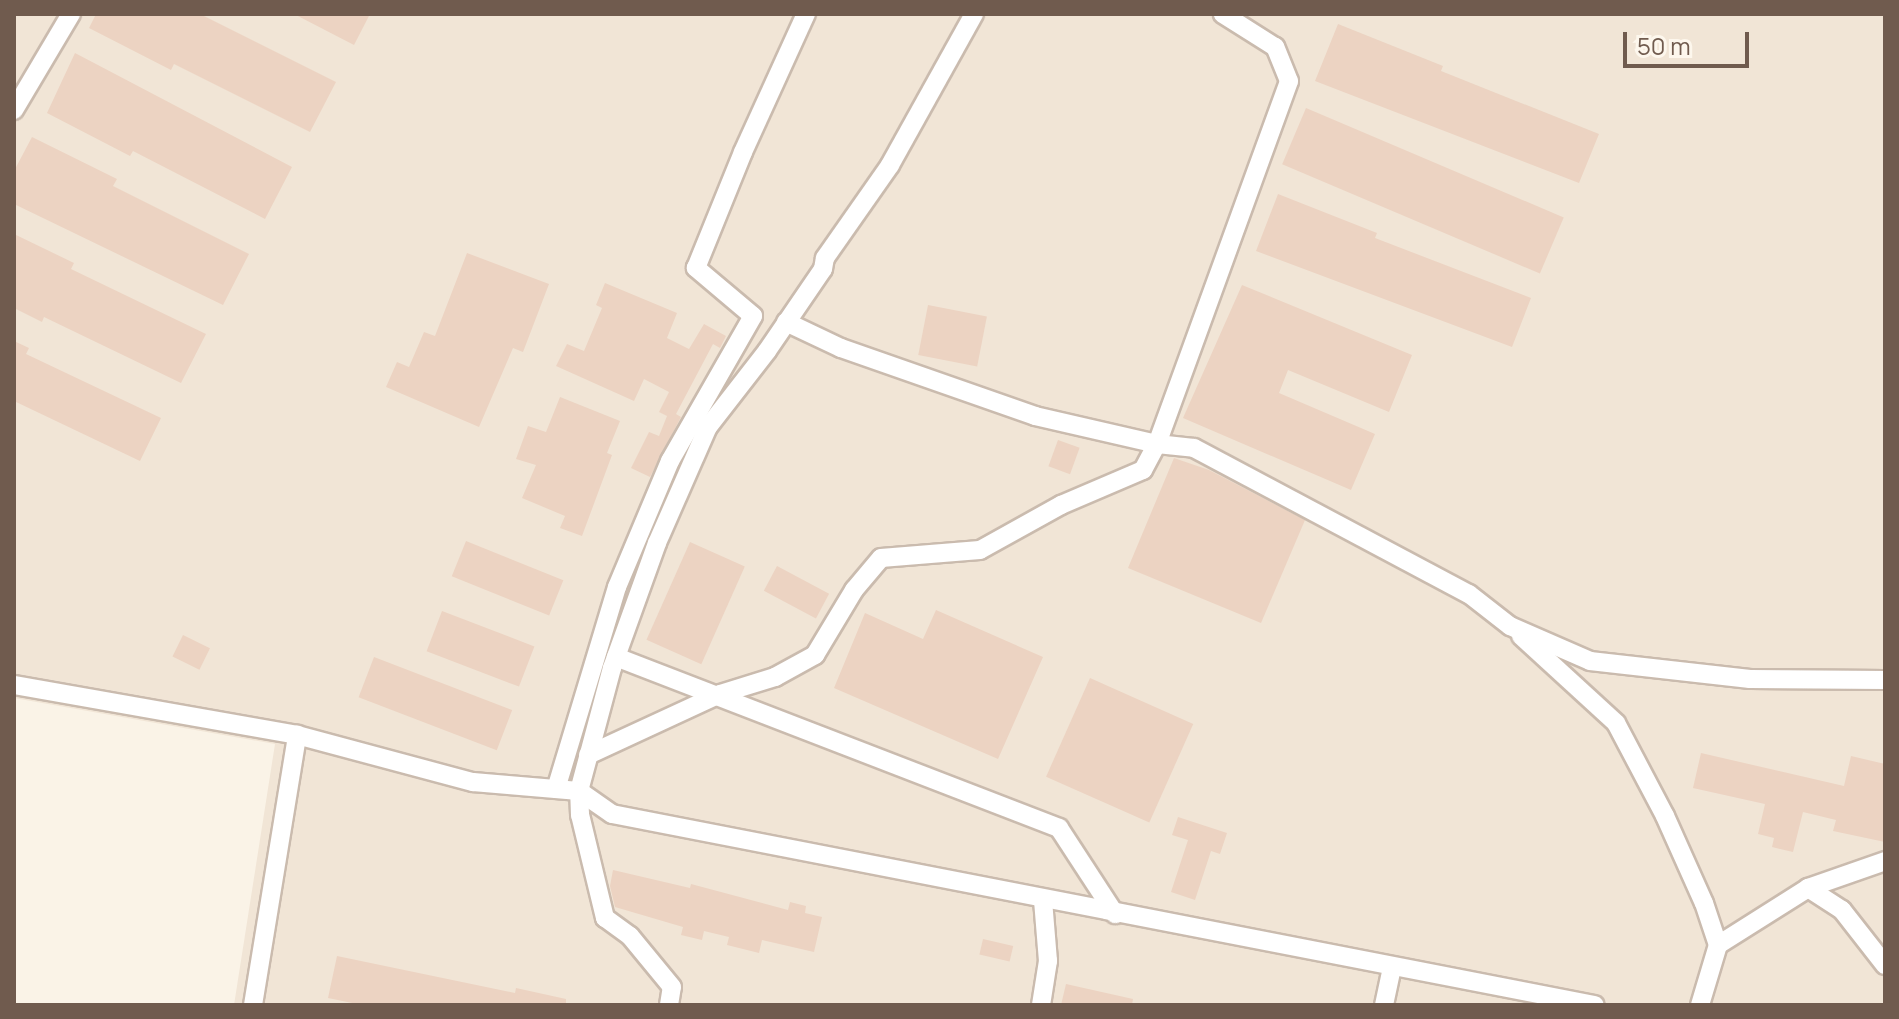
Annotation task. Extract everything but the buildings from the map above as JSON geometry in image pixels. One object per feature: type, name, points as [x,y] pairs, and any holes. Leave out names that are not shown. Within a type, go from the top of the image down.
[{"type":"street","points":[[14,110],[71,14]]},
{"type":"street","points":[[556,789],[623,573],[670,461],[753,316],[696,268],[743,152],[806,14]]},
{"type":"street","points":[[669,1005],[672,987],[630,936],[605,918],[580,815],[579,791],[616,657],[657,543],[708,427],[786,322],[890,165],[974,14]]},
{"type":"street","points":[[588,755],[720,694],[775,677],[815,655],[854,590],[881,558],[980,550],[1061,505],[1143,470],[1157,444],[1289,81],[1275,47],[1223,14]]},
{"type":"street","points":[[786,322],[841,348],[1035,416],[1157,444],[1194,448],[1469,594],[1510,626],[1616,723],[1665,816],[1704,903],[1718,945],[1700,1005]]},
{"type":"street","points":[[1510,626],[1590,661],[1750,679],[1885,680]]},
{"type":"street","points":[[616,657],[720,694],[1059,828],[1115,914]]},
{"type":"street","points":[[14,685],[297,735],[473,782],[579,791],[612,814],[1595,1005]]},
{"type":"street","points":[[253,1005],[297,735]]},
{"type":"street","points":[[1718,945],[1808,888],[1885,861]]},
{"type":"street","points":[[1808,888],[1842,910],[1885,965]]},
{"type":"street","points":[[1041,1005],[1048,961],[1043,900]]},
{"type":"street","points":[[1384,1005],[1392,967]]},
{"type":"shaded area","points":[[14,14],[1885,14],[1885,1005],[234,1005],[275,744],[14,698]]}]
